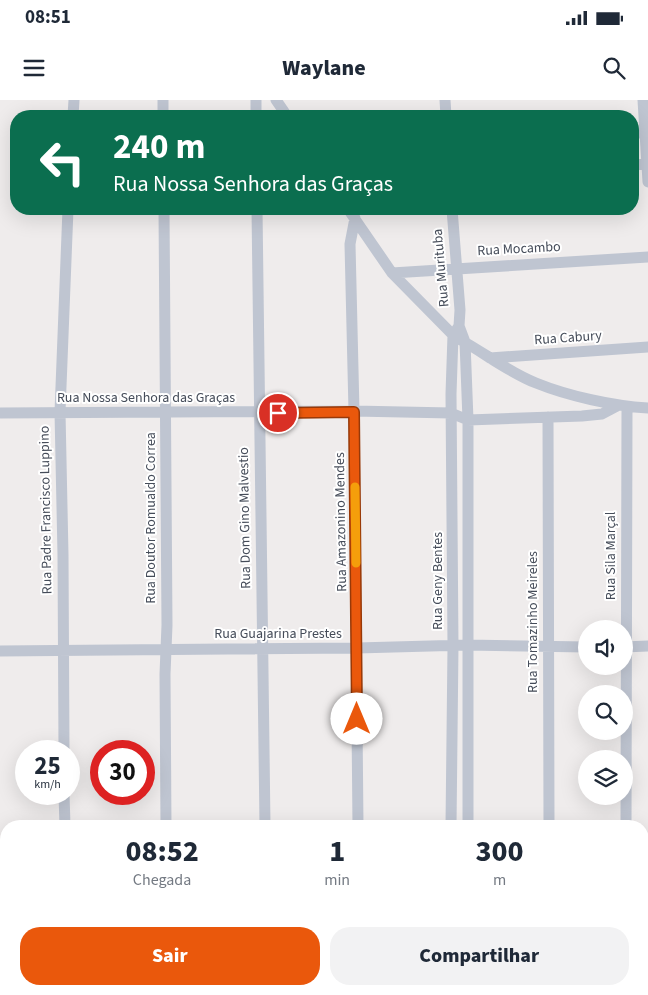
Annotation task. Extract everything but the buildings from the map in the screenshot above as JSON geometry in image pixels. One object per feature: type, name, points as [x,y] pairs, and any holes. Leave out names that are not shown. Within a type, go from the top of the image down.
[{"type":"street","points":[[643,100],[647,132],[648,182]]},
{"type":"street","name":"Rua Padre Francisco Luppino","points":[[64,740],[60,412],[68,215]]},
{"type":"street","name":"Rua Doutor Romualdo Correa","points":[[164,215],[166,820]]},
{"type":"street","name":"Rua Dom Gino Malvestio","points":[[257,215],[264,820]]},
{"type":"street","name":"Rua Amazonino Mendes","points":[[351,215],[358,820]]},
{"type":"street","points":[[352,215],[392,273],[456,330],[465,342],[536,383],[623,406],[648,408]]},
{"type":"street","name":"Rua Murituba","points":[[452,215],[455,268],[460,310],[456,330]]},
{"type":"street","name":"Rua Mocambo","points":[[392,273],[648,257]]},
{"type":"street","name":"Rua Geny Bentes","points":[[451,820],[453,646],[451,413],[456,330]]},
{"type":"street","name":"Rua Geny Bentes","points":[[465,342],[468,420],[468,820]]},
{"type":"street","name":"Rua Cabury","points":[[490,358],[648,347]]},
{"type":"street","name":"Rua Nossa Senhora das Graças","points":[[0,413],[451,413],[468,420],[602,414],[623,406]]},
{"type":"street","name":"Rua Sila Marçal","points":[[623,406],[625,620]]},
{"type":"street","name":"Rua Tomazinho Meireles","points":[[548,417],[549,820]]},
{"type":"street","name":"Rua Guajarina Prestes","points":[[0,651],[453,646],[578,647]]},
{"type":"street","points":[[633,647],[648,646]]},
{"type":"street","name":"Rua Sila Marçal","points":[[625,675],[626,820]]},
{"type":"street","points":[[64,805],[65,820]]},
{"type":"slow traffic","points":[[355,487],[356,563]]},
{"type":"route","points":[[278,413],[354,412],[357,719]]}]
